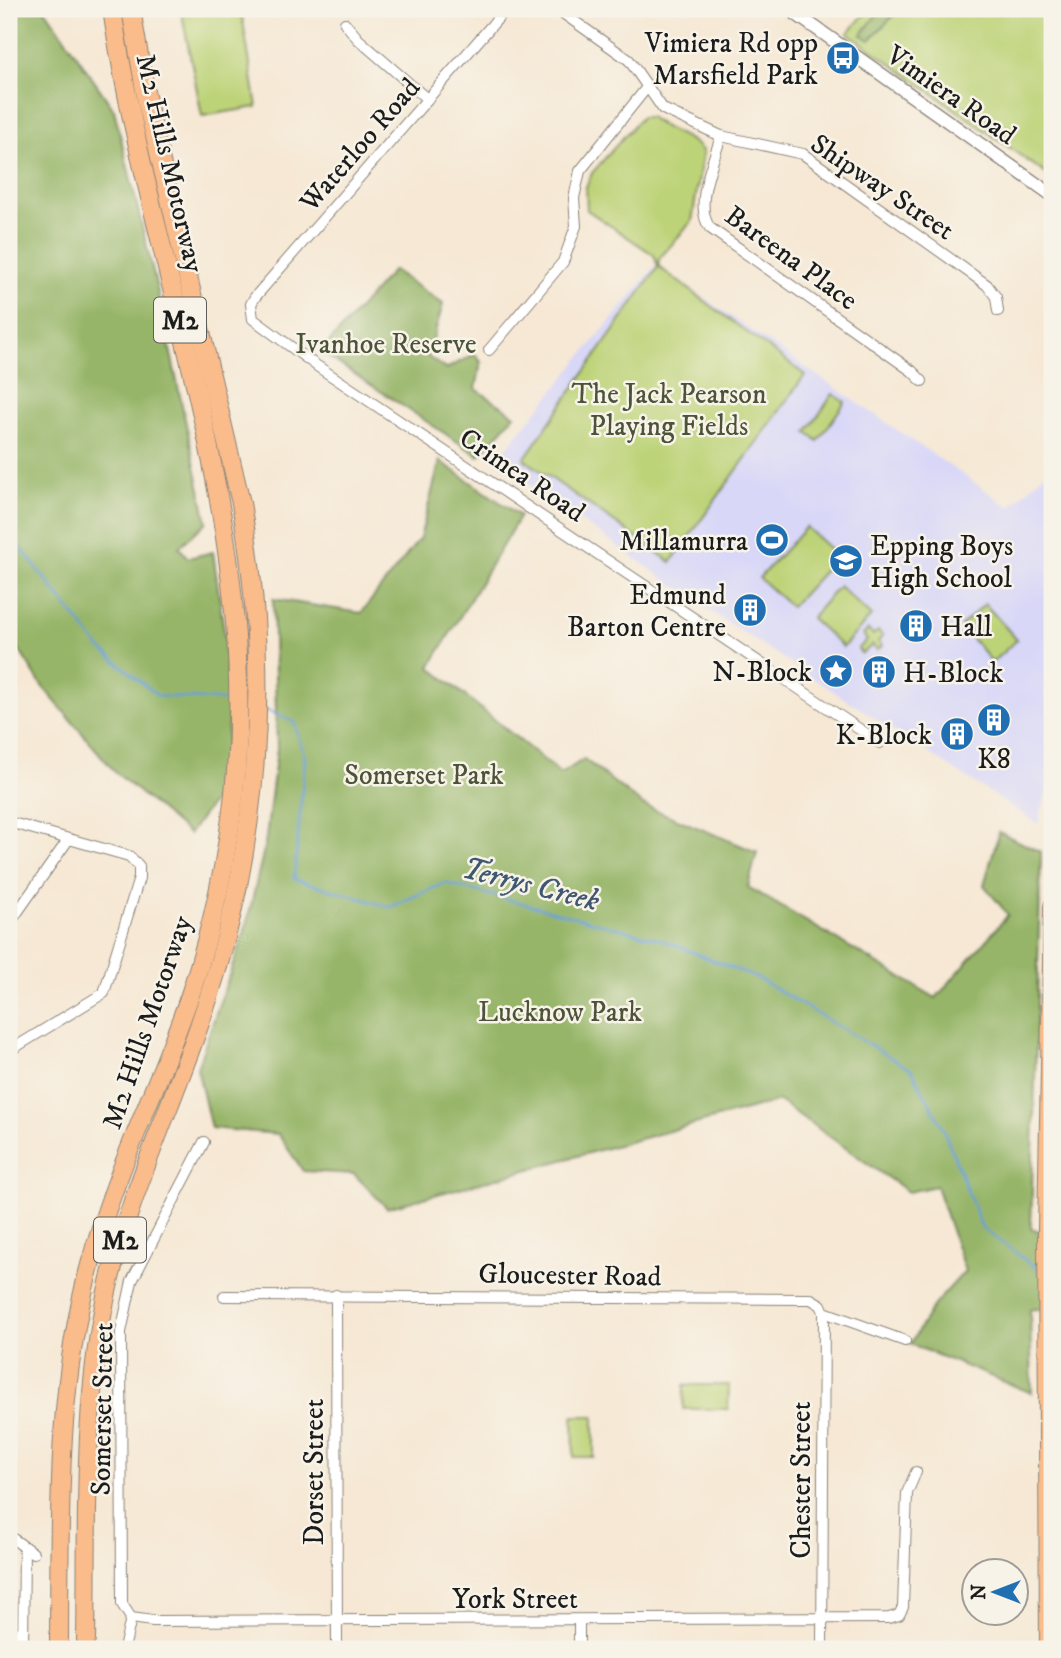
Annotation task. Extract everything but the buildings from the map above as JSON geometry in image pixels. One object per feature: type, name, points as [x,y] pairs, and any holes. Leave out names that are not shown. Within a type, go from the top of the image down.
[{"type":"highway","name":"M2 Hills Motorway","points":[[59,1640],[63,1413],[79,1307],[103,1221],[192,989],[226,853],[240,715],[237,632],[223,505],[132,115],[112,9]]},
{"type":"highway","name":"M2 Hills Motorway","points":[[86,1640],[90,1418],[97,1347],[106,1297],[147,1157],[210,994],[245,858],[254,795],[259,715],[258,631],[251,561],[241,503],[147,102],[131,9]]},
{"type":"main road","points":[[1048,1649],[1046,1229],[1052,906]]},
{"type":"street","name":"Waterloo Road","points":[[251,312],[256,297],[506,9]]},
{"type":"street","name":"Shipway Street","points":[[557,9],[629,60],[663,109],[721,136],[803,154],[987,285],[996,297],[998,310]]},
{"type":"street","name":"Vimiera Road","points":[[789,9],[1052,195]]},
{"type":"street","points":[[345,23],[358,39],[428,99]]},
{"type":"street","points":[[489,350],[563,262],[576,226],[574,198],[580,172],[648,86]]},
{"type":"street","name":"Bareena Place","points":[[721,136],[703,206],[704,218],[710,228],[912,371],[922,382]]},
{"type":"street","name":"Crimea Road","points":[[251,312],[258,325],[317,366],[434,441],[880,743]]},
{"type":"street","points":[[9,822],[129,856],[139,866],[139,878],[104,993],[9,1051]]},
{"type":"street","points":[[9,924],[68,840]]},
{"type":"street","name":"Somerset Street","points":[[124,1649],[131,1618],[122,1604],[121,1332],[125,1305],[132,1281],[204,1142]]},
{"type":"street","name":"Dorset Street","points":[[336,1295],[337,1649]]},
{"type":"street","name":"Gloucester Road","points":[[224,1296],[810,1299],[817,1301],[824,1312],[905,1341]]},
{"type":"street","name":"Chester Street","points":[[822,1649],[824,1312]]},
{"type":"street","name":"York Street","points":[[131,1618],[153,1621],[337,1622],[889,1618],[899,1615],[903,1607],[907,1493],[916,1472]]},
{"type":"street","points":[[9,1536],[28,1550],[21,1630],[23,1649]]},
{"type":"street","points":[[579,1621],[579,1649]]},
{"type":"street","points":[[10,1649],[11,1642],[21,1630]]},
{"type":"shaded area","name":"Epping Boys High School","points":[[656,265],[1010,507],[1052,466],[1052,773],[1038,824],[716,615],[496,461]]},
{"type":"green space","points":[[9,9],[45,9],[114,110],[156,284],[207,522],[179,547],[188,558],[213,552],[225,638],[229,711],[223,788],[189,834],[115,772],[42,686],[9,634]]},
{"type":"green space","points":[[181,9],[241,9],[257,107],[202,116]]},
{"type":"green space","points":[[869,9],[1052,9],[1052,178],[848,33]]},
{"type":"green space","points":[[881,9],[900,9],[870,40],[861,35]]},
{"type":"green space","name":"The Jack Pearson Playing Fields","points":[[641,117],[650,117],[692,141],[703,152],[692,221],[659,259],[659,267],[805,375],[671,562],[524,459],[658,267],[654,255],[587,210],[586,187],[592,173]]},
{"type":"green space","name":"Ivanhoe Reserve","points":[[393,270],[443,304],[428,357],[446,369],[475,354],[481,362],[476,389],[515,415],[479,456],[321,352]]},
{"type":"green space","points":[[833,394],[845,402],[818,441],[807,432]]},
{"type":"green space","name":"Lucknow Park","points":[[440,461],[520,516],[430,667],[561,774],[584,759],[643,805],[757,852],[748,887],[936,998],[1008,915],[984,885],[999,832],[1041,852],[1031,1229],[1052,1234],[1052,1310],[1030,1309],[1032,1393],[910,1344],[934,1305],[965,1271],[936,1186],[908,1192],[779,1101],[387,1208],[354,1174],[303,1171],[278,1134],[211,1128],[197,1068],[246,927],[265,845],[277,749],[273,599],[361,613],[420,538]]},
{"type":"green space","points":[[806,527],[838,556],[791,607],[759,578]]},
{"type":"green space","points":[[839,586],[871,616],[843,647],[811,618]]},
{"type":"green space","points":[[985,604],[1017,640],[992,662],[961,626]]},
{"type":"green space","points":[[868,630],[873,635],[878,631],[883,636],[878,641],[882,646],[877,650],[872,645],[862,654],[858,649],[867,640],[863,635]]},
{"type":"green space","points":[[684,1385],[729,1385],[728,1409],[683,1409]]},
{"type":"green space","points":[[573,1416],[594,1416],[594,1457],[574,1457]]},
{"type":"waterway","name":"Terrys Creek","points":[[9,533],[99,647],[158,696],[231,701]]},
{"type":"waterway","name":"Terrys Creek","points":[[264,709],[294,722],[305,758],[294,879],[390,907],[445,883],[663,940],[759,979],[912,1070],[944,1130],[982,1228],[1039,1270]]},
{"type":"place","name":"Vimiera Rd opp Marsfield Park","points":[[843,58]]},
{"type":"place","name":"Millamurra","points":[[772,540]]},
{"type":"place","name":"Epping Boys High School","points":[[846,561]]},
{"type":"place","name":"Edmund Barton Centre","points":[[750,610]]},
{"type":"place","name":"Hall","points":[[916,626]]},
{"type":"place","name":"N-Block","points":[[836,671]]},
{"type":"place","name":"H-Block","points":[[879,672]]},
{"type":"place","name":"K8","points":[[994,720]]},
{"type":"place","name":"K-Block","points":[[957,734]]},
{"type":"park label","name":"Somerset Park","points":[[424,774]]}]
